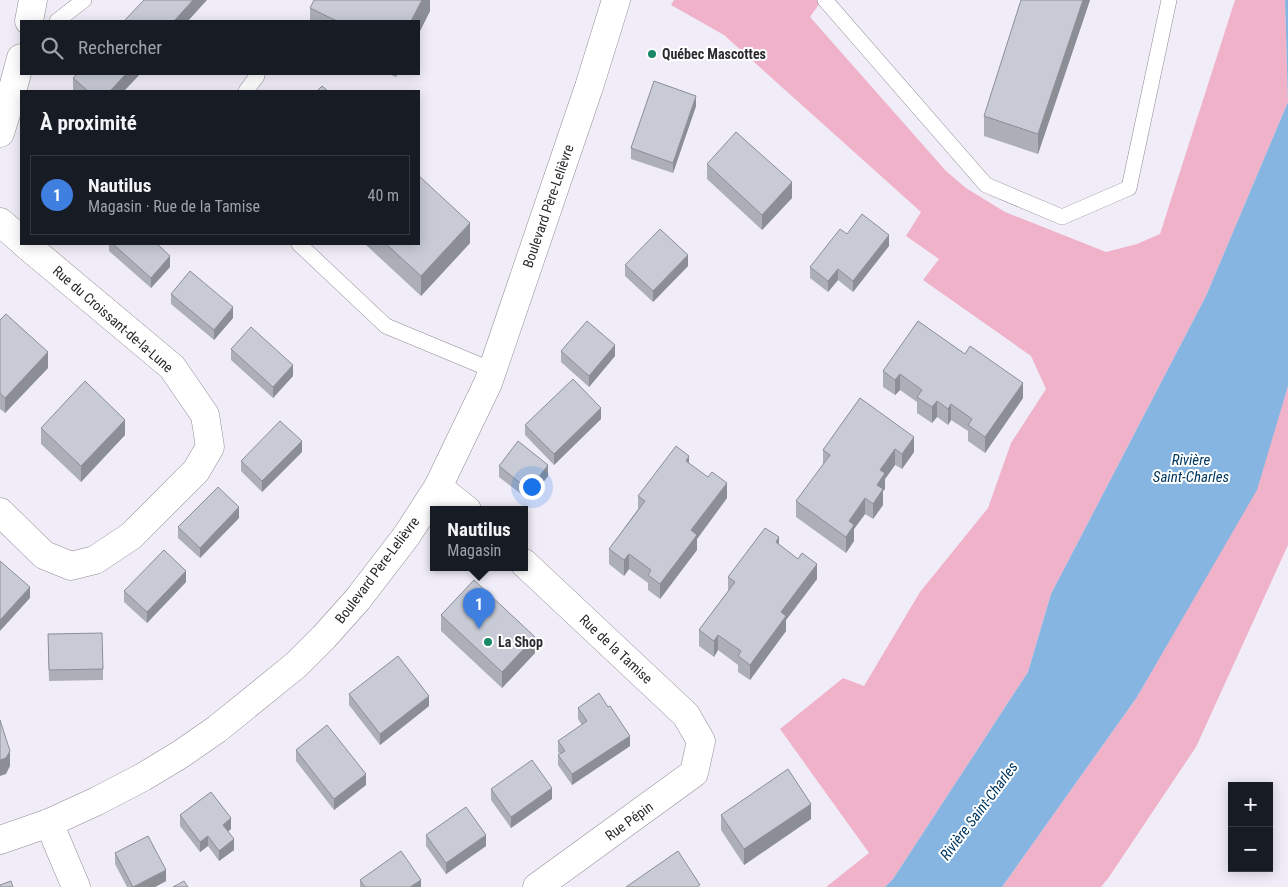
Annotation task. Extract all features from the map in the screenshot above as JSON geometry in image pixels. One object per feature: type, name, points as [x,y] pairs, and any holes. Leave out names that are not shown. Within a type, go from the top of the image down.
[{"type":"street","points":[[29,20],[34,0]]},
{"type":"street","name":"Boulevard Père-Lelièvre","points":[[0,840],[49,823],[98,801],[143,777],[217,729],[296,665],[324,638],[358,599],[407,535],[438,487],[488,383],[589,88],[616,0]]},
{"type":"street","points":[[0,133],[20,62]]},
{"type":"street","points":[[0,222],[20,239]]},
{"type":"street","name":"Rue du Croissant-de-la-Lune","points":[[0,512],[44,555],[71,566],[95,560],[131,536],[196,471],[210,447],[205,415],[172,367],[27,245]]},
{"type":"street","points":[[438,487],[462,506]]},
{"type":"street","name":"Rue de la Tamise","points":[[528,567],[686,714],[701,741]]},
{"type":"street","name":"Rue Pépin","points":[[537,887],[694,773],[701,741]]},
{"type":"street","points":[[49,823],[76,887]]},
{"type":"lane","points":[[58,20],[84,0]]},
{"type":"lane","points":[[825,0],[986,185],[1062,217],[1129,188],[1169,0]]},
{"type":"lane","points":[[247,90],[257,76]]},
{"type":"lane","points":[[300,245],[386,326],[492,370]]},
{"type":"shaded area","points":[[674,0],[822,0],[810,17],[946,171],[966,188],[1005,212],[1106,252],[1137,244],[1160,234],[1235,0],[1285,0],[1288,102],[1206,296],[1051,594],[1028,672],[893,879],[885,887],[826,887],[869,853],[780,729],[843,678],[864,686],[920,592],[988,508],[1011,443],[1046,389],[1031,356],[923,280],[939,259],[906,236],[921,212],[724,35],[671,5]]},
{"type":"shaded area","points":[[1288,386],[1288,545],[1196,747],[1101,887],[1002,887],[1137,697],[1256,490]]},
{"type":"water","points":[[1285,0],[1288,0],[1288,102]]},
{"type":"water","name":"Rivière Saint-Charles","points":[[1288,102],[1288,386],[1257,490],[1137,697],[1002,887],[885,887],[893,879],[1028,672],[1051,594],[1206,296]]},
{"type":"building","points":[[144,0],[193,0],[175,20],[125,20]]},
{"type":"building","points":[[314,0],[422,0],[412,20],[335,20],[310,8]]},
{"type":"building","points":[[1021,0],[1083,0],[1038,134],[984,116]]},
{"type":"building","points":[[76,75],[125,75],[111,90],[87,90],[73,78]]},
{"type":"building","points":[[654,81],[696,96],[673,163],[631,148]]},
{"type":"building","points":[[322,86],[327,90],[318,90]]},
{"type":"building","points":[[736,132],[792,182],[762,215],[707,164]]},
{"type":"building","points":[[420,177],[470,223],[421,276],[387,245],[420,245]]},
{"type":"building","points":[[862,214],[889,235],[853,281],[838,269],[828,281],[810,267],[840,229],[847,234]]},
{"type":"building","points":[[660,229],[688,255],[653,291],[625,265]]},
{"type":"building","points":[[114,245],[158,245],[170,256],[151,278]]},
{"type":"building","points":[[190,271],[233,307],[214,330],[171,294]]},
{"type":"building","points":[[6,314],[48,352],[5,398],[0,393],[0,320]]},
{"type":"building","points":[[587,321],[615,345],[589,376],[561,351]]},
{"type":"building","points":[[918,321],[965,354],[970,346],[1023,383],[985,437],[968,425],[972,419],[951,404],[948,409],[937,401],[932,407],[917,397],[922,390],[900,374],[895,380],[883,371]]},
{"type":"building","points":[[251,327],[293,365],[273,387],[231,349]]},
{"type":"building","points":[[573,379],[601,408],[554,454],[525,425]]},
{"type":"building","points":[[85,381],[125,420],[81,466],[41,428]]},
{"type":"building","points":[[860,398],[914,437],[902,454],[895,449],[880,470],[885,473],[877,485],[883,489],[873,504],[865,498],[849,521],[854,525],[846,537],[796,501],[830,455],[823,450]]},
{"type":"building","points":[[280,421],[302,441],[262,481],[241,461]]},
{"type":"building","points":[[518,441],[548,465],[529,490],[499,466]]},
{"type":"building","points":[[676,446],[689,456],[686,461],[708,477],[712,472],[727,483],[691,530],[697,535],[660,584],[648,575],[651,570],[629,554],[624,560],[609,549],[645,501],[638,496]]},
{"type":"building","points":[[218,487],[239,507],[200,548],[178,527]]},
{"type":"building","points":[[765,528],[779,537],[776,542],[798,559],[802,553],[817,564],[781,612],[786,616],[750,665],[738,656],[741,651],[718,635],[714,641],[699,630],[735,582],[728,577]]},
{"type":"building","points":[[164,550],[186,571],[147,612],[124,591]]},
{"type":"building","points":[[0,561],[30,587],[0,620]]},
{"type":"building","name":"La Shop","points":[[474,580],[535,637],[502,672],[441,615]]},
{"type":"building","points":[[102,633],[103,669],[49,670],[48,634]]},
{"type":"building","points":[[398,656],[429,696],[380,734],[349,694]]},
{"type":"building","points":[[599,693],[630,736],[572,774],[558,755],[565,751],[558,741],[587,721],[578,708]]},
{"type":"building","points":[[0,720],[10,751],[6,758],[0,760]]},
{"type":"building","points":[[327,725],[366,774],[334,799],[296,750]]},
{"type":"building","points":[[532,760],[552,788],[511,817],[491,789]]},
{"type":"building","points":[[788,769],[811,804],[744,849],[721,815]]},
{"type":"building","points":[[211,792],[231,818],[223,825],[234,839],[219,851],[208,836],[200,842],[180,815]]},
{"type":"building","points":[[466,807],[486,835],[446,863],[426,835]]},
{"type":"building","points":[[148,836],[166,870],[133,887],[115,853]]},
{"type":"building","points":[[401,851],[421,880],[410,887],[365,887],[360,880]]},
{"type":"building","points":[[678,851],[700,885],[697,887],[626,887]]},
{"type":"building","points":[[11,881],[13,887],[0,887],[0,885]]},
{"type":"building","points":[[184,881],[188,887],[173,887]]},
{"type":"place","name":"Québec Mascottes","points":[[652,54]]},
{"type":"place","name":"Nautilus","points":[[479,629]]},
{"type":"place","name":"La Shop","points":[[488,642]]}]
